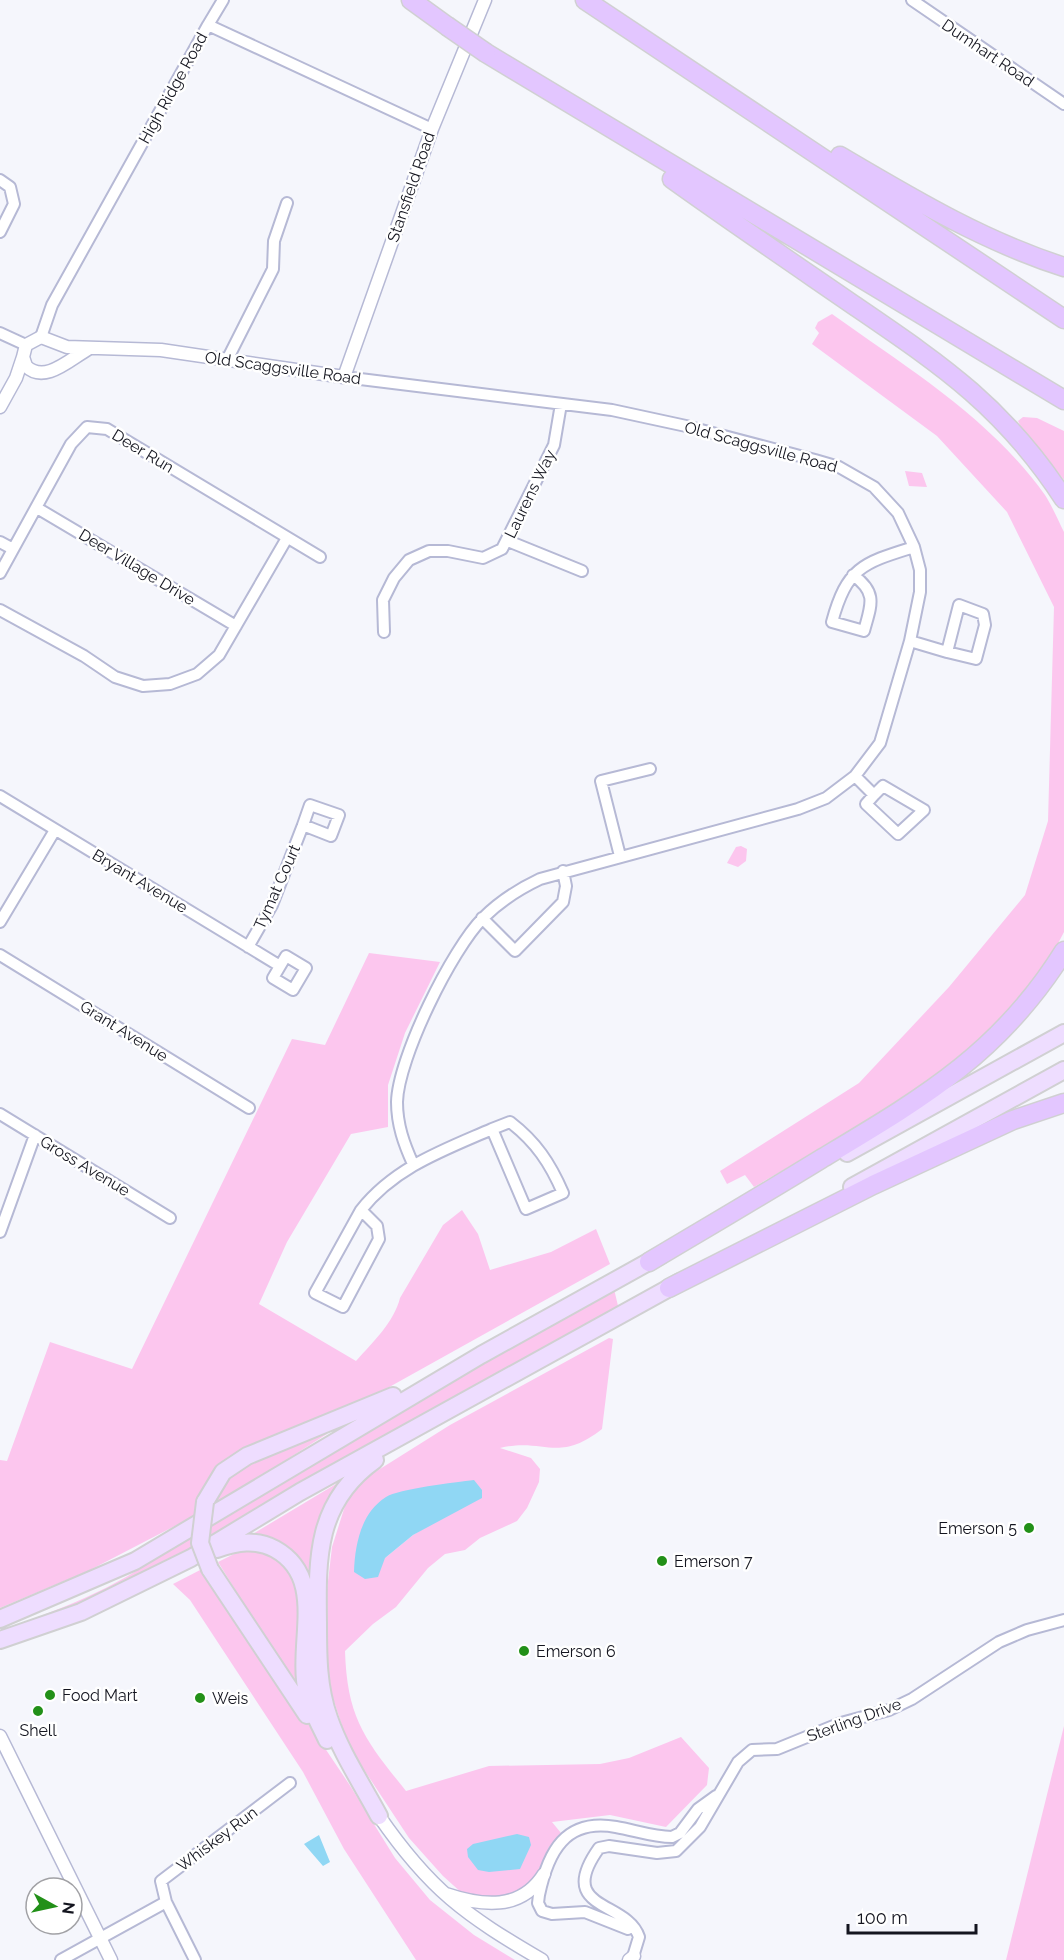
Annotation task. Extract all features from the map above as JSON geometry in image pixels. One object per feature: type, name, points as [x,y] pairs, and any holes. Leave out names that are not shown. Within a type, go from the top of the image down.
[{"type":"highway","points":[[411,0],[486,52],[579,110],[1064,400]]},
{"type":"highway","points":[[585,0],[1064,319]]},
{"type":"highway","points":[[673,58],[955,222],[990,240],[1064,267]]},
{"type":"highway","points":[[579,110],[978,394],[1022,439],[1064,499]]},
{"type":"highway","points":[[649,1262],[944,1083],[1006,1029],[1028,1004],[1064,951]]},
{"type":"highway","points":[[669,1288],[883,1180],[1013,1120],[1064,1103]]},
{"type":"main road","points":[[0,1619],[135,1561],[481,1355],[1064,1033]]},
{"type":"main road","points":[[0,1640],[81,1612],[191,1558],[300,1492],[498,1381],[1064,1070]]},
{"type":"main road","points":[[379,1816],[334,1754],[210,1569],[200,1543],[205,1502],[223,1472],[246,1456],[357,1412],[481,1355]]},
{"type":"main road","points":[[379,1816],[338,1741],[322,1691],[319,1670],[317,1582],[320,1541],[326,1521],[340,1495],[363,1468],[498,1381]]},
{"type":"main road","points":[[191,1558],[240,1542],[256,1542],[269,1546],[293,1562],[300,1575],[308,1603],[304,1661],[307,1695],[334,1754]]},
{"type":"street","points":[[208,25],[223,0]]},
{"type":"street","name":"Stansfield Road","points":[[344,377],[432,129],[484,0]]},
{"type":"street","name":"Dumhart Road","points":[[912,0],[1064,104]]},
{"type":"street","name":"High Ridge Road","points":[[46,339],[52,305],[208,25],[432,129]]},
{"type":"street","points":[[0,180],[13,192],[14,204],[0,232]]},
{"type":"street","points":[[227,360],[273,269],[274,241],[288,203]]},
{"type":"street","points":[[0,333],[24,351],[32,371],[40,374]]},
{"type":"street","points":[[0,407],[8,395],[24,351],[46,339],[60,354],[54,369]]},
{"type":"street","name":"Old Scaggsville Road","points":[[46,339],[67,347],[161,350],[640,416],[839,467],[860,477],[888,500],[898,513],[914,547],[920,570],[921,592],[910,641],[880,743],[855,776],[826,798],[798,809],[563,871],[519,890],[482,918],[448,966],[401,1075],[398,1117],[404,1145],[413,1164]]},
{"type":"street","points":[[8,395],[22,383],[54,369],[90,348]]},
{"type":"street","name":"Laurens Way","points":[[384,632],[383,600],[394,578],[409,560],[439,550],[483,558],[501,549],[508,541],[554,445],[561,404]]},
{"type":"street","name":"Deer Run","points":[[0,573],[71,444],[87,427],[107,429],[320,557]]},
{"type":"street","name":"Deer Village Drive","points":[[37,508],[236,626]]},
{"type":"street","points":[[0,610],[115,677],[143,686],[170,684],[197,674],[219,655],[288,538]]},
{"type":"street","points":[[508,541],[582,571]]},
{"type":"street","points":[[0,542],[13,549]]},
{"type":"street","points":[[853,575],[869,590],[871,598],[864,631],[832,622],[841,593],[853,575],[874,559],[914,547]]},
{"type":"street","points":[[910,641],[947,652],[976,659],[985,625],[983,614],[978,610],[959,605],[947,652]]},
{"type":"street","points":[[620,856],[601,781],[650,769]]},
{"type":"street","points":[[855,776],[874,795]]},
{"type":"street","points":[[883,786],[924,810],[898,834],[866,804],[874,795],[883,786]]},
{"type":"street","name":"Bryant Avenue","points":[[0,796],[280,966]]},
{"type":"street","name":"Tymat Court","points":[[248,947],[272,905],[303,825]]},
{"type":"street","points":[[0,922],[55,830]]},
{"type":"street","points":[[482,918],[515,951],[563,902],[566,886],[563,871]]},
{"type":"street","name":"Grant Avenue","points":[[0,955],[249,1108]]},
{"type":"street","name":"Gross Avenue","points":[[0,1114],[170,1218]]},
{"type":"street","points":[[361,1210],[377,1226],[379,1239],[343,1307],[315,1293],[361,1210],[384,1185],[413,1164],[492,1129],[510,1122],[529,1137],[554,1171],[563,1193],[526,1209],[492,1129]]},
{"type":"street","points":[[0,1232],[35,1135]]},
{"type":"street","name":"Sterling Drive","points":[[719,1794],[698,1809],[680,1833],[672,1837],[607,1826],[570,1833],[555,1848],[544,1874],[538,1903],[544,1912],[552,1914],[585,1912],[627,1929],[632,1926],[630,1920],[603,1907],[587,1893],[587,1874],[597,1850],[604,1846],[657,1853],[676,1851],[700,1827],[738,1762],[752,1750],[777,1749],[841,1723],[889,1710],[912,1699],[999,1642],[1027,1630],[1064,1620]]},
{"type":"street","points":[[0,1736],[111,1960]]},
{"type":"street","name":"Whiskey Run","points":[[195,1960],[160,1885],[164,1878],[290,1783]]},
{"type":"street","points":[[379,1816],[407,1857],[441,1893],[485,1927],[542,1960]]},
{"type":"street","points":[[441,1893],[475,1903],[500,1904],[526,1893],[544,1874]]},
{"type":"street","points":[[61,1960],[100,1936],[166,1902]]},
{"type":"street","points":[[631,1959],[639,1937],[632,1926]]},
{"type":"shaded area","points":[[832,314],[919,375],[999,441],[1045,495],[1064,532],[1064,932],[1038,976],[1006,1016],[969,1050],[929,1082],[886,1110],[754,1187],[745,1175],[727,1184],[720,1171],[859,1083],[949,987],[1025,895],[1048,821],[1054,607],[1007,512],[937,436],[812,344],[819,333],[815,328],[818,322]]},
{"type":"shaded area","points":[[1023,417],[1037,418],[1064,431],[1064,480],[1021,427],[1018,421]]},
{"type":"shaded area","points":[[905,471],[922,473],[927,487],[909,486]]},
{"type":"shaded area","points":[[741,846],[747,849],[746,861],[738,867],[727,863],[736,847]]},
{"type":"shaded area","points":[[369,953],[440,962],[405,1033],[388,1085],[388,1127],[351,1134],[287,1242],[259,1304],[356,1361],[388,1323],[443,1225],[462,1210],[478,1234],[490,1270],[551,1252],[596,1229],[610,1264],[357,1405],[228,1457],[208,1480],[198,1501],[196,1515],[90,1570],[0,1608],[0,1460],[7,1461],[50,1342],[132,1369],[292,1039],[325,1045]]},
{"type":"shaded area","points":[[614,1289],[619,1310],[161,1567],[66,1610],[0,1634],[0,1631],[86,1597],[127,1576],[165,1550],[398,1410]]},
{"type":"shaded area","points":[[609,1338],[613,1339],[602,1429],[574,1445],[551,1447],[515,1445],[500,1448],[531,1458],[540,1469],[539,1482],[527,1508],[517,1521],[480,1538],[465,1550],[445,1554],[428,1568],[396,1607],[373,1624],[345,1651],[350,1695],[355,1712],[361,1728],[380,1758],[406,1791],[489,1766],[600,1764],[629,1758],[681,1737],[709,1768],[707,1785],[666,1827],[610,1815],[552,1822],[561,1833],[549,1847],[533,1882],[507,1899],[463,1894],[443,1876],[409,1838],[349,1747],[328,1683],[327,1590],[332,1547],[351,1493],[364,1479],[450,1425]],"holes":[[[451,1483],[446,1515],[413,1535],[385,1558]]]},
{"type":"shaded area","points":[[323,1432],[327,1434],[210,1508],[227,1479],[240,1467]]},
{"type":"shaded area","points":[[341,1481],[314,1574],[308,1583],[246,1538]]},
{"type":"shaded area","points":[[240,1551],[265,1553],[285,1566],[298,1584],[300,1611],[298,1691],[218,1562]]},
{"type":"shaded area","points":[[204,1568],[349,1784],[395,1858],[430,1900],[474,1935],[515,1960],[416,1960],[344,1849],[303,1772],[190,1600],[173,1584]]},
{"type":"shaded area","points":[[1064,1726],[1064,1960],[1006,1960]]},
{"type":"water","points":[[474,1480],[482,1490],[482,1498],[413,1535],[385,1558],[378,1577],[365,1579],[354,1572],[358,1540],[365,1520],[377,1504],[386,1497],[414,1489]]},
{"type":"water","points":[[517,1834],[529,1837],[531,1845],[520,1869],[489,1872],[478,1870],[468,1857],[467,1849],[473,1844]]},
{"type":"water","points":[[319,1835],[330,1862],[323,1866],[304,1844]]},
{"type":"place","name":"Emerson 5","points":[[1029,1528]]},
{"type":"place","name":"Emerson 7","points":[[662,1561]]},
{"type":"place","name":"Emerson 6","points":[[524,1651]]},
{"type":"place","name":"Food Mart","points":[[50,1695]]},
{"type":"place","name":"Weis","points":[[200,1698]]},
{"type":"place","name":"Shell","points":[[38,1711]]}]
